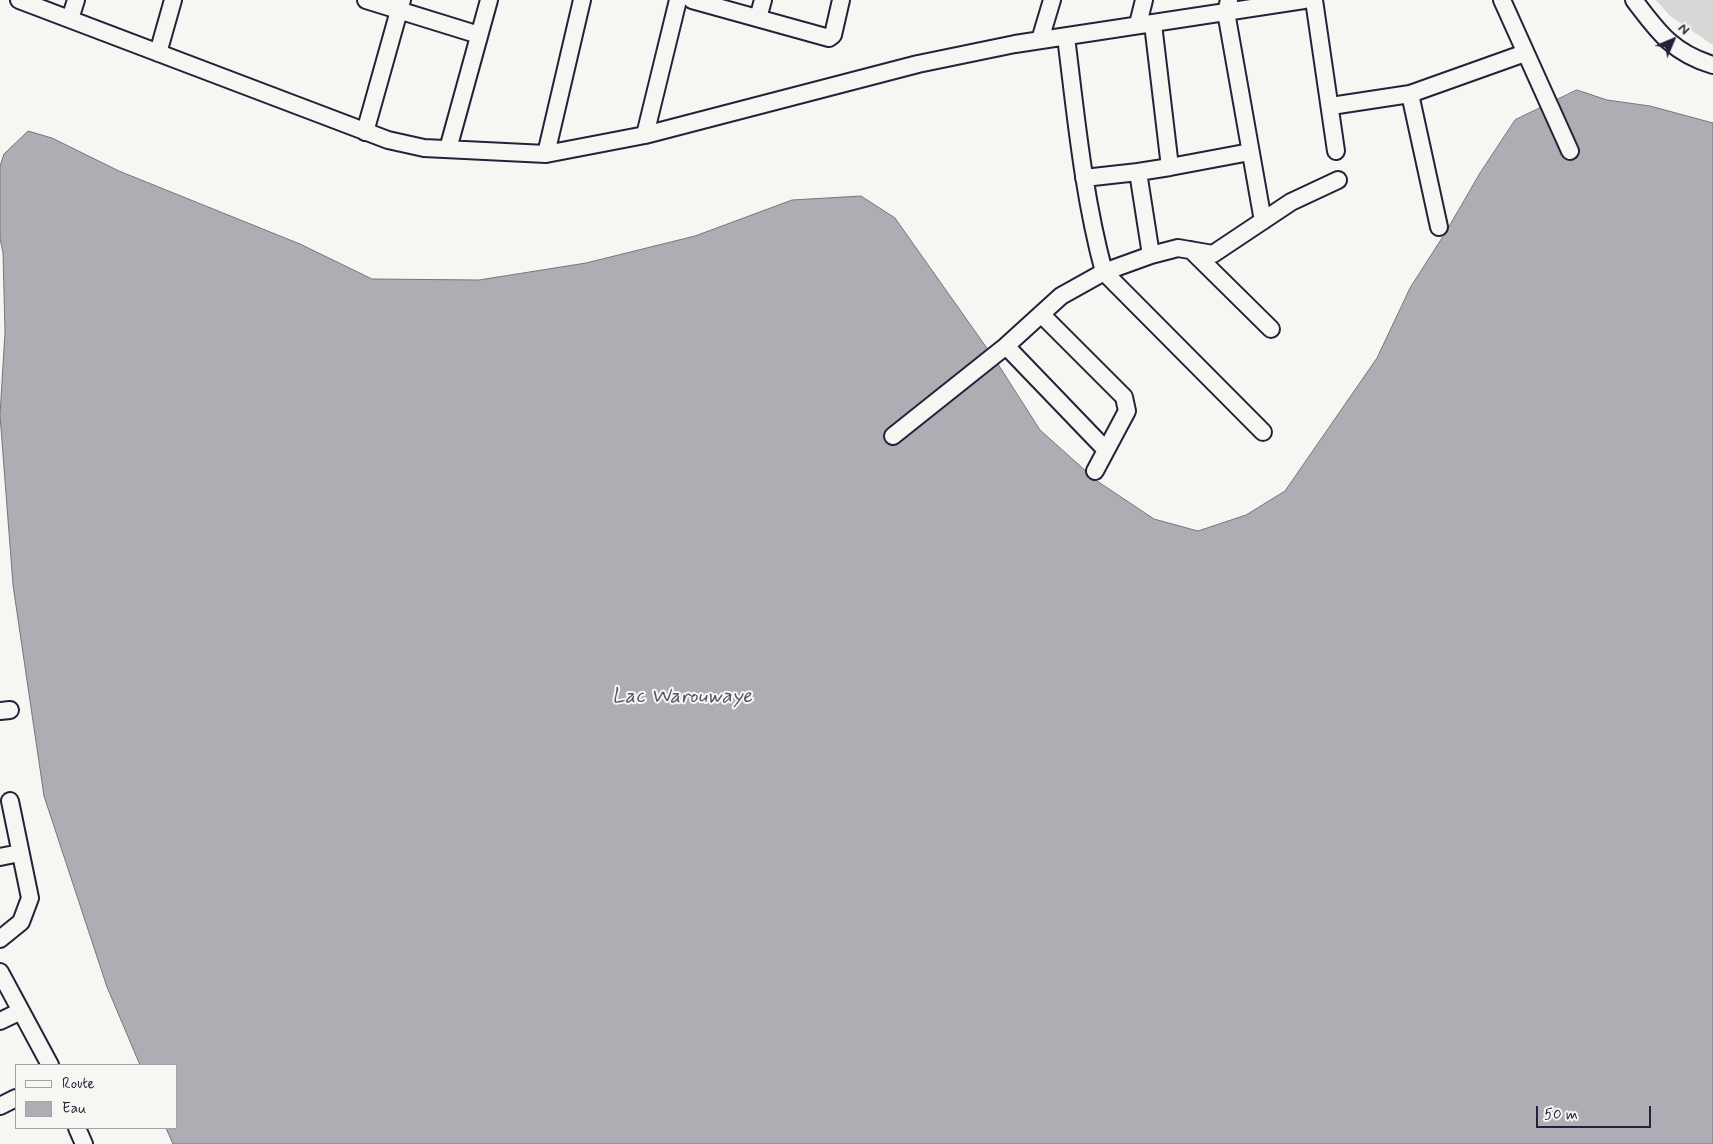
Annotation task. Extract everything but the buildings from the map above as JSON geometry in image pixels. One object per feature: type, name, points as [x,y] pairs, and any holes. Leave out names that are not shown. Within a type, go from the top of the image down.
[{"type":"street","points":[[19,0],[388,140],[424,148],[546,154],[645,135],[918,64],[1040,40],[1192,16],[1227,6],[1304,0]]},
{"type":"street","points":[[70,19],[76,0]]},
{"type":"street","points":[[158,53],[173,0]]},
{"type":"street","points":[[366,0],[400,5],[479,35]]},
{"type":"street","points":[[448,149],[489,0]]},
{"type":"street","points":[[546,154],[582,0]]},
{"type":"street","points":[[645,135],[678,0]]},
{"type":"street","points":[[692,0],[828,38],[832,35],[841,0]]},
{"type":"street","points":[[758,18],[763,0]]},
{"type":"street","points":[[1144,0],[1145,24],[1170,167]]},
{"type":"street","points":[[1314,0],[1331,106],[1336,151]]},
{"type":"street","points":[[1502,0],[1570,151]]},
{"type":"street","points":[[1634,0],[1659,33],[1676,49],[1695,60],[1713,65]]},
{"type":"street","points":[[1040,40],[1047,1]]},
{"type":"street","points":[[365,132],[400,5]]},
{"type":"street","points":[[1227,6],[1263,221]]},
{"type":"street","points":[[1066,36],[1084,178],[1093,231],[1104,272],[1263,432]]},
{"type":"street","points":[[1331,106],[1410,94],[1525,53]]},
{"type":"street","points":[[1410,94],[1439,226]]},
{"type":"street","points":[[1084,178],[1170,167],[1250,152]]},
{"type":"street","points":[[1138,172],[1151,255]]},
{"type":"street","points":[[893,436],[1006,346],[1061,296],[1104,272],[1151,255],[1178,248],[1214,254],[1291,202],[1338,180]]},
{"type":"street","points":[[1191,250],[1271,329]]},
{"type":"street","points":[[1041,314],[1124,398],[1127,411],[1095,471]]},
{"type":"street","points":[[1006,346],[1106,450]]},
{"type":"street","points":[[0,939],[21,922],[30,898],[10,801]]},
{"type":"street","points":[[0,857],[20,853]]},
{"type":"street","points":[[0,972],[49,1064]]},
{"type":"street","points":[[0,1021],[21,1011]]},
{"type":"street","points":[[0,1106],[15,1098]]},
{"type":"street","points":[[77,1129],[84,1144]]},
{"type":"shaded area","points":[[1656,0],[1713,0],[1713,45],[1670,16]]},
{"type":"water","name":"Lac Warouwaye","points":[[1577,90],[1607,100],[1650,106],[1713,123],[1713,1144],[173,1144],[166,1129],[178,1129],[178,1064],[140,1064],[107,987],[44,796],[13,585],[0,415],[5,332],[3,253],[0,238],[0,166],[4,154],[28,131],[52,138],[119,171],[300,244],[372,279],[479,280],[586,263],[695,236],[792,200],[861,196],[895,218],[996,361],[1040,430],[1097,481],[1154,519],[1198,531],[1246,515],[1285,491],[1377,358],[1410,288],[1480,173],[1515,120]]}]
